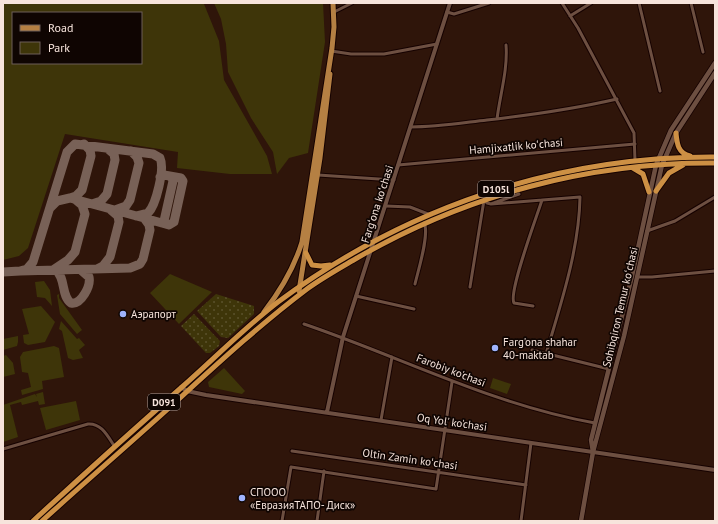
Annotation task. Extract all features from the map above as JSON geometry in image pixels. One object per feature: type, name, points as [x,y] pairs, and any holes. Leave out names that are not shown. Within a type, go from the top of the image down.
[{"type":"highway","points":[[676,133],[679,150],[685,155],[697,157]]},
{"type":"highway","name":"D105l","points":[[299,288],[333,265],[375,240],[428,214],[482,194],[536,178],[635,161],[664,158],[715,157]]},
{"type":"highway","name":"D105l","points":[[300,295],[371,250],[424,223],[484,200],[538,184],[633,167],[688,163],[715,163]]},
{"type":"highway","points":[[656,191],[669,173],[688,163]]},
{"type":"highway","points":[[633,167],[643,174],[649,192]]},
{"type":"highway","points":[[306,253],[307,258],[316,266],[333,265]]},
{"type":"highway","name":"D091","points":[[33,521],[261,316],[299,288]]},
{"type":"highway","name":"D091","points":[[42,521],[266,320],[300,295]]},
{"type":"main road","name":"D091","points":[[300,295],[299,288],[306,253],[330,86],[334,12],[332,3]]},
{"type":"main road","name":"D091","points":[[261,316],[279,293],[294,265],[302,242],[331,51]]},
{"type":"main road","name":"Sohibqiron Temur koʻchasi","points":[[593,452],[591,440],[632,276],[656,165],[671,130],[715,63]]},
{"type":"main road","name":"Sohibqiron Temur koʻchasi","points":[[582,521],[593,452],[638,277],[664,158],[676,133],[715,73]]},
{"type":"street","points":[[334,12],[352,3]]},
{"type":"street","name":"Fargʻona koʻchasi","points":[[327,412],[343,337],[450,3]]},
{"type":"street","points":[[447,12],[454,14],[489,3]]},
{"type":"street","points":[[562,3],[617,99],[634,133],[635,161]]},
{"type":"street","points":[[570,16],[591,3]]},
{"type":"street","points":[[639,3],[660,91]]},
{"type":"street","points":[[691,3],[703,52]]},
{"type":"street","points":[[331,51],[351,54],[384,54],[437,44]]},
{"type":"street","points":[[497,119],[503,75],[507,66],[506,45]]},
{"type":"street","points":[[410,127],[429,127],[554,112],[617,99]]},
{"type":"street","name":"Hamjixatlik koʻchasi","points":[[398,165],[635,144]]},
{"type":"street","points":[[317,175],[394,180]]},
{"type":"street","points":[[491,204],[519,194]]},
{"type":"street","points":[[647,231],[675,221],[715,197]]},
{"type":"street","points":[[484,200],[487,204],[491,204],[580,198],[580,221],[572,258],[546,354]]},
{"type":"street","points":[[470,287],[484,200]]},
{"type":"street","points":[[533,306],[514,303],[512,299],[516,277],[542,200]]},
{"type":"street","points":[[386,206],[410,207],[428,214]]},
{"type":"street","points":[[415,284],[426,227],[424,223]]},
{"type":"street","points":[[638,277],[715,271]]},
{"type":"street","points":[[356,296],[414,309]]},
{"type":"street","name":"Farobiy ko'chasi","points":[[304,324],[343,337],[452,382],[554,415],[595,423]]},
{"type":"street","points":[[532,350],[609,369]]},
{"type":"street","points":[[381,420],[392,357]]},
{"type":"street","points":[[282,521],[291,466],[436,489],[452,382]]},
{"type":"street","points":[[182,387],[187,391]]},
{"type":"street","name":"Oq Yol' ko'chasi","points":[[187,391],[715,470]]},
{"type":"street","points":[[3,450],[92,424],[102,429],[115,447]]},
{"type":"street","points":[[521,521],[531,442]]},
{"type":"street","name":"Oltin Zamin koʻchasi","points":[[292,451],[526,485]]},
{"type":"street","points":[[317,521],[324,471]]},
{"type":"green space","points":[[3,3],[204,4],[219,41],[224,80],[267,156],[272,174],[230,174],[177,168],[178,152],[65,134],[28,248],[19,256],[3,260]]},
{"type":"green space","points":[[214,3],[323,3],[325,42],[308,153],[289,158],[277,174],[273,152],[251,118],[228,72],[226,44],[221,19]]},
{"type":"green space","points":[[170,274],[212,292],[179,324],[150,293]]},
{"type":"green space","points":[[44,281],[50,290],[52,306],[45,298],[37,297],[35,282]]},
{"type":"green space","points":[[59,294],[59,298],[82,330],[77,334],[60,314],[57,295]]},
{"type":"green space","points":[[216,294],[254,306],[254,314],[228,338],[221,337],[197,311]]},
{"type":"green space","points":[[41,306],[55,322],[45,342],[28,345],[24,343],[23,335],[29,334],[22,309]]},
{"type":"green space","points":[[194,314],[220,341],[219,346],[210,353],[206,353],[181,326]]},
{"type":"green space","points":[[61,321],[77,339],[79,338],[85,345],[79,350],[83,358],[73,360],[68,358],[62,331],[59,329]]},
{"type":"green space","points":[[18,336],[17,346],[3,350],[3,339]]},
{"type":"green space","points":[[54,346],[59,348],[64,377],[42,381],[43,389],[22,395],[21,390],[31,387],[28,373],[22,372],[20,357],[23,352]]},
{"type":"green space","points":[[6,355],[13,363],[15,374],[3,377],[3,356]]},
{"type":"green space","points":[[224,368],[245,391],[242,394],[209,387],[208,382]]},
{"type":"green space","points":[[493,378],[511,384],[507,394],[490,388]]},
{"type":"green space","points":[[43,392],[45,404],[39,405],[38,401],[22,405],[21,402],[10,405],[18,437],[3,442],[3,405],[35,394],[37,397],[36,394]]},
{"type":"green space","points":[[76,401],[80,420],[46,430],[40,408]]},
{"type":"taxiway","points":[[50,208],[57,201],[70,198],[144,218],[149,225],[150,230],[143,259],[140,264],[130,268],[20,271],[27,269],[33,262],[67,152],[75,144],[153,154],[160,158],[161,178],[154,203],[148,213],[136,216]]},
{"type":"taxiway","points":[[70,198],[76,196],[82,190],[91,156],[90,150],[84,144]]},
{"type":"taxiway","points":[[92,204],[101,201],[107,194],[115,160],[114,154],[107,148]]},
{"type":"taxiway","points":[[115,210],[126,206],[130,200],[139,163],[137,157],[131,151]]},
{"type":"taxiway","points":[[144,218],[169,225],[174,222],[183,181],[181,178],[164,175],[160,177]]},
{"type":"taxiway","points":[[162,223],[164,221],[173,181],[171,177]]},
{"type":"taxiway","points":[[53,270],[68,260],[75,252],[85,214],[82,205],[76,200]]},
{"type":"taxiway","points":[[97,269],[103,266],[110,257],[119,222],[118,216],[111,210]]},
{"type":"taxiway","points":[[56,270],[61,278],[66,296],[71,303],[75,303],[82,298],[87,290],[89,277],[81,270]]},
{"type":"taxiway","points":[[3,272],[20,271]]},
{"type":"place","name":"Аэрапорт","points":[[123,314]]},
{"type":"place","name":"Farg'ona shahar 40-maktab","points":[[495,348]]},
{"type":"place","name":"СПООО «ЕвразияТАПО- Диск»","points":[[242,498]]}]
